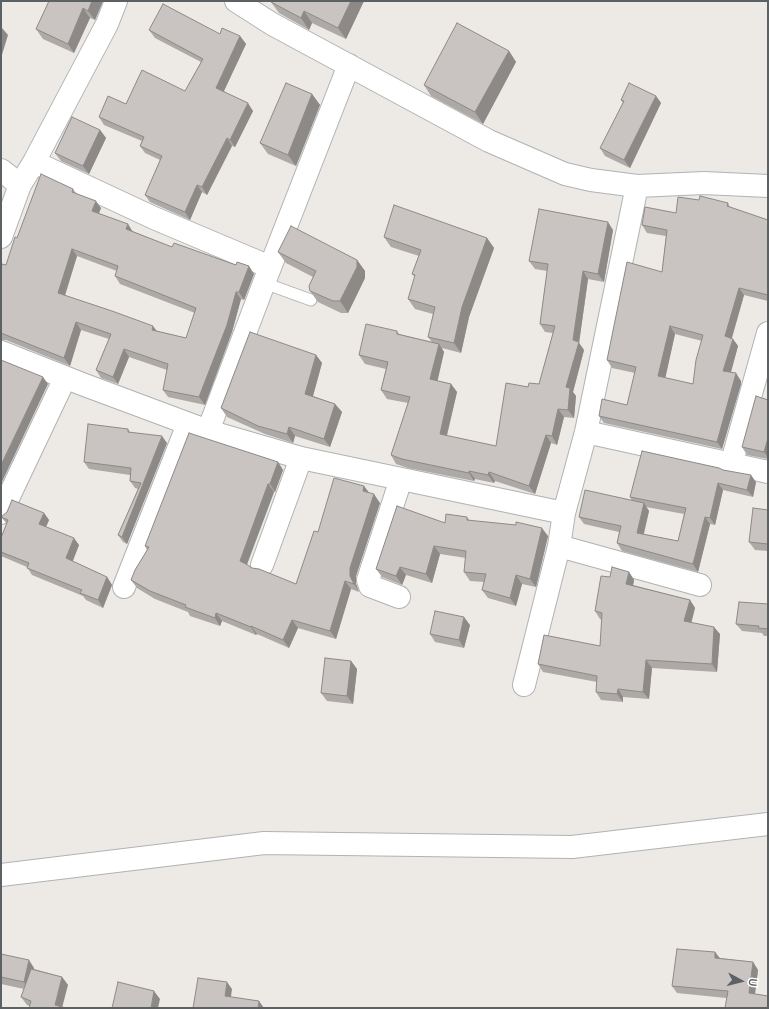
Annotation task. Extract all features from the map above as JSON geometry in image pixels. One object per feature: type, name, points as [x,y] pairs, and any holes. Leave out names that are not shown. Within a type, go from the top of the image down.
[{"type":"street","points":[[1,237],[20,185],[34,162],[107,24],[116,1]]},
{"type":"street","points":[[236,1],[272,24],[489,141],[565,174],[591,180],[637,186],[704,183],[768,186]]},
{"type":"street","points":[[208,431],[349,65]]},
{"type":"street","points":[[34,162],[154,218],[267,275]]},
{"type":"street","points":[[1,170],[20,185]]},
{"type":"street","points":[[524,685],[559,546],[564,513],[586,432],[637,186]]},
{"type":"street","points":[[731,465],[768,333]]},
{"type":"street","points":[[1,352],[65,378],[188,424],[301,458],[564,513]]},
{"type":"street","points":[[1,513],[65,378]]},
{"type":"street","points":[[124,587],[188,424]]},
{"type":"street","points":[[586,432],[768,472]]},
{"type":"street","points":[[262,565],[301,458]]},
{"type":"street","points":[[399,597],[370,586],[368,580],[400,479]]},
{"type":"street","points":[[559,546],[700,585]]},
{"type":"street","points":[[1,875],[264,844],[572,847],[768,824]]},
{"type":"lane","points":[[267,275],[311,300]]},
{"type":"building","points":[[49,1],[92,1],[88,11],[83,8],[68,44],[36,29]]},
{"type":"building","points":[[271,1],[351,1],[338,28],[304,11],[301,18]]},
{"type":"building","points":[[163,4],[220,34],[222,28],[240,36],[216,88],[248,103],[230,140],[227,138],[202,187],[197,185],[185,212],[145,195],[162,156],[140,146],[144,137],[99,117],[108,96],[126,104],[142,70],[185,91],[203,59],[149,30]]},
{"type":"building","points":[[457,23],[509,51],[475,112],[424,85]]},
{"type":"building","points":[[286,83],[312,94],[288,155],[260,143]]},
{"type":"building","points":[[629,83],[656,96],[624,160],[600,148],[624,101],[621,100]]},
{"type":"building","points":[[72,117],[100,130],[83,166],[55,153]]},
{"type":"building","points":[[41,174],[73,189],[72,192],[96,201],[92,211],[128,224],[126,229],[172,247],[174,243],[236,265],[237,262],[249,266],[239,292],[236,292],[227,325],[199,397],[163,390],[168,364],[124,349],[113,377],[96,370],[111,334],[76,322],[64,358],[1,333],[1,269],[2,264],[6,265],[15,237],[17,238]],"holes":[[[72,249],[118,266],[115,276],[196,308],[186,338],[152,330],[153,326],[58,293]]]},
{"type":"building","points":[[700,196],[728,203],[727,206],[768,220],[768,295],[739,288],[725,336],[733,339],[723,371],[736,373],[717,442],[599,416],[602,399],[627,405],[636,367],[607,360],[627,262],[662,272],[667,230],[642,225],[645,207],[676,213],[678,197],[699,200]],"holes":[[[670,326],[703,335],[696,360],[693,384],[658,376]]]},
{"type":"building","points":[[394,205],[487,238],[462,307],[454,343],[428,337],[435,307],[408,299],[415,275],[412,274],[421,250],[384,237]]},
{"type":"building","points":[[539,209],[608,222],[598,274],[583,271],[573,340],[579,342],[566,387],[570,388],[568,410],[558,409],[552,436],[546,435],[529,486],[489,472],[488,475],[469,471],[469,473],[402,459],[391,455],[410,397],[381,390],[388,362],[359,355],[366,324],[397,331],[397,334],[439,344],[430,379],[451,384],[440,434],[496,446],[506,383],[528,387],[529,383],[539,384],[555,326],[540,324],[548,264],[529,261]]},
{"type":"building","points":[[291,226],[357,260],[357,267],[340,301],[333,301],[310,291],[309,286],[316,271],[278,252]]},
{"type":"building","points":[[250,332],[316,355],[305,394],[335,404],[324,439],[289,427],[287,434],[258,426],[221,408]]},
{"type":"building","points":[[1,360],[43,377],[1,465]]},
{"type":"building","points":[[756,396],[768,400],[768,438],[764,452],[742,447]]},
{"type":"building","points":[[88,424],[128,429],[128,432],[162,436],[122,537],[118,535],[141,483],[130,481],[131,468],[84,462]]},
{"type":"building","points":[[189,433],[278,462],[270,484],[268,484],[240,561],[252,568],[259,569],[296,584],[314,531],[318,532],[334,478],[364,486],[363,491],[374,494],[350,568],[350,576],[354,584],[345,581],[330,631],[292,620],[283,640],[216,613],[215,618],[185,607],[186,605],[150,591],[131,580],[135,570],[149,547],[145,546]]},
{"type":"building","points":[[642,451],[751,475],[747,490],[718,483],[710,518],[705,517],[693,564],[617,543],[621,526],[579,517],[585,490],[644,503],[637,533],[678,541],[686,508],[630,497]]},
{"type":"building","points":[[12,500],[44,513],[39,524],[74,538],[66,558],[107,577],[98,600],[80,593],[82,590],[27,568],[29,563],[1,552],[1,538],[8,520],[1,517],[7,512]]},
{"type":"building","points":[[397,506],[445,523],[446,514],[467,517],[467,520],[516,525],[516,522],[542,528],[530,579],[516,575],[510,598],[482,590],[486,574],[464,572],[466,551],[434,546],[426,574],[400,567],[396,576],[376,569]]},
{"type":"building","points":[[753,508],[768,510],[768,544],[749,542]]},
{"type":"building","points":[[612,567],[629,572],[626,584],[690,600],[684,621],[714,627],[712,664],[646,660],[643,692],[618,689],[617,694],[596,692],[597,676],[538,664],[544,635],[600,646],[602,613],[595,611],[601,576],[610,577]]},
{"type":"building","points":[[739,602],[768,604],[768,629],[758,628],[759,626],[736,624]]},
{"type":"building","points":[[435,611],[464,617],[459,640],[430,634]]},
{"type":"building","points":[[325,658],[351,661],[347,696],[321,693]]},
{"type":"building","points":[[677,949],[715,952],[715,958],[753,962],[749,993],[768,996],[768,1008],[725,1008],[728,991],[672,986]]},
{"type":"building","points":[[1,954],[29,960],[24,982],[1,977]]},
{"type":"building","points":[[31,969],[62,977],[55,1005],[66,1008],[29,1008],[31,1001],[21,997]]},
{"type":"building","points":[[198,978],[227,982],[225,996],[259,1001],[258,1008],[193,1008]]},
{"type":"building","points":[[118,982],[154,991],[151,1008],[112,1008]]}]
